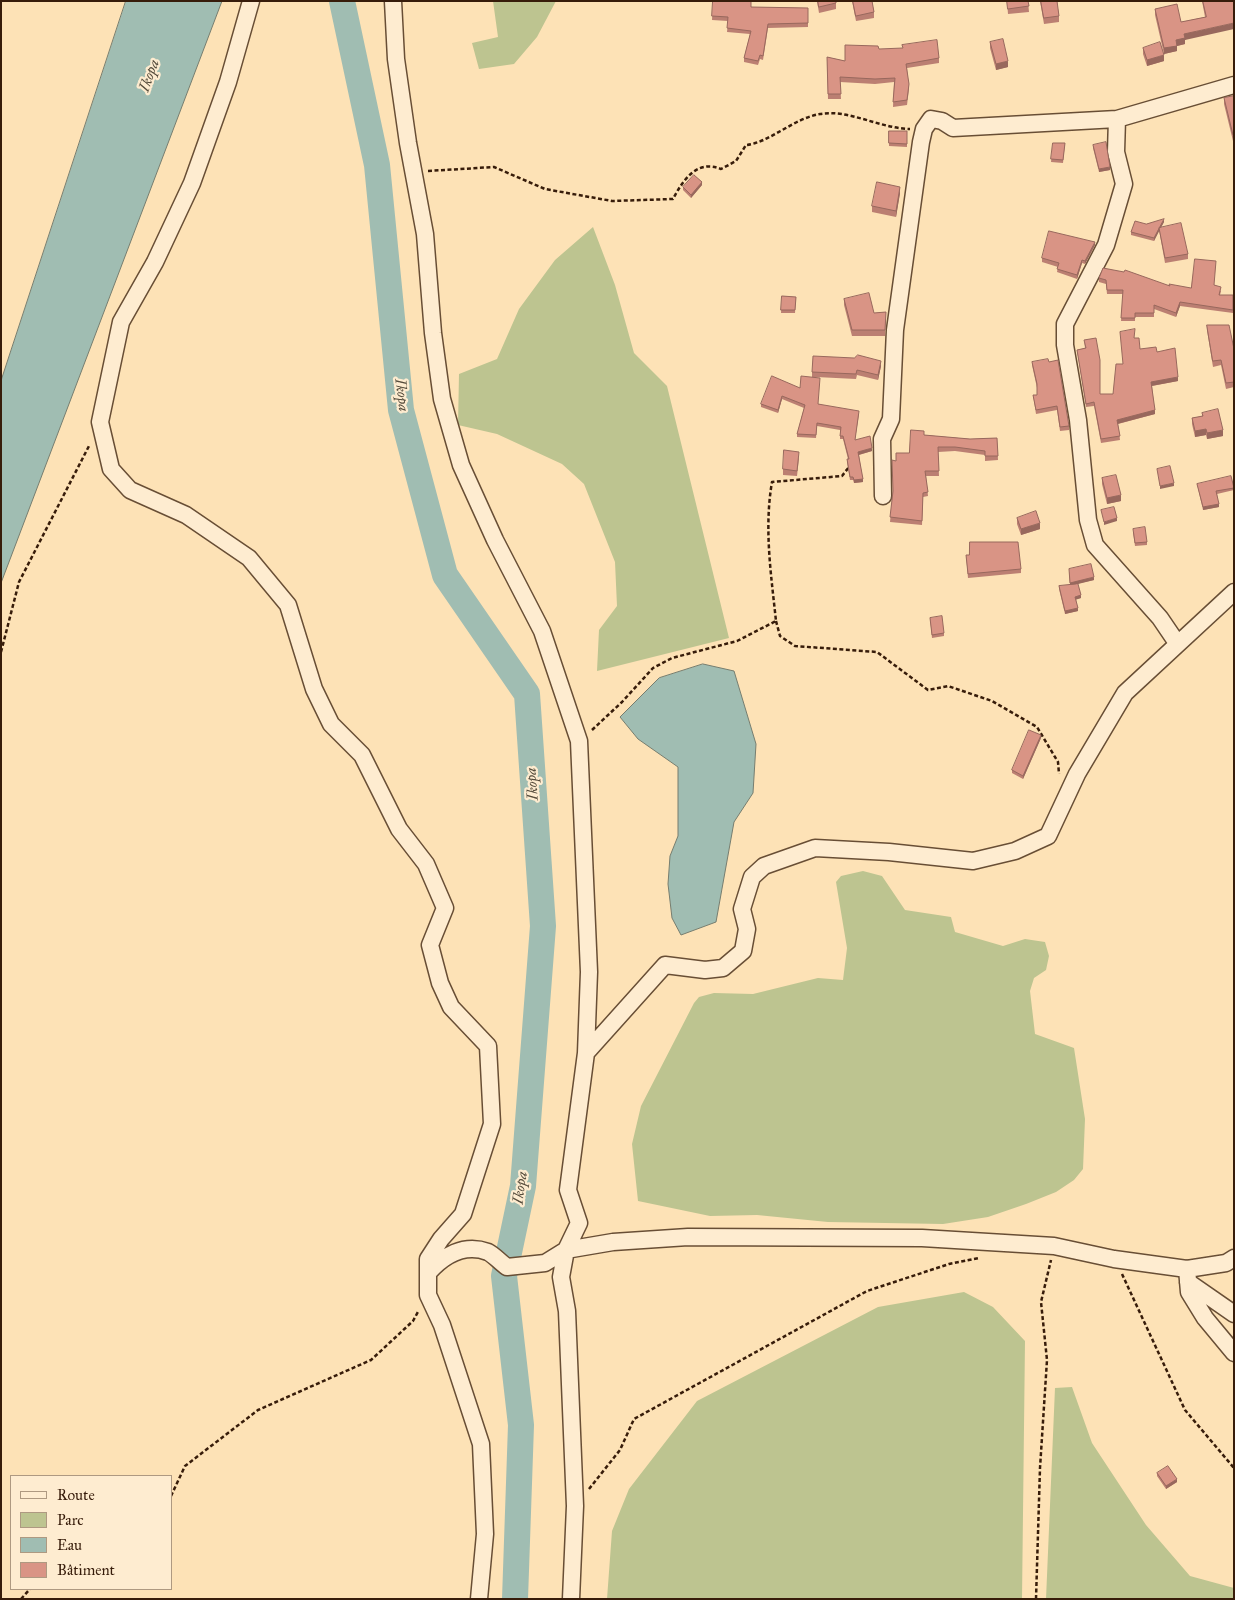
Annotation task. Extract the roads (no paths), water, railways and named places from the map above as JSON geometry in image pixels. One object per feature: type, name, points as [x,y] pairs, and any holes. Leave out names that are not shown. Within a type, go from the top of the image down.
[{"type":"street","points":[[251,1],[228,82],[192,183],[155,262],[121,322],[100,422],[111,469],[130,490],[186,515],[249,558],[288,605],[314,689],[331,724],[362,755],[399,829],[426,864],[445,908],[430,945],[440,983],[452,1007],[488,1046],[492,1124],[463,1214],[451,1227],[428,1260],[428,1295],[442,1325],[480,1444],[485,1534],[479,1599]]},
{"type":"street","points":[[393,1],[396,59],[425,234],[433,333],[442,399],[461,465],[495,540],[542,631],[579,741],[589,972],[586,1053],[568,1190],[579,1223],[566,1250],[561,1277],[567,1311],[575,1506],[571,1599]]},
{"type":"street","points":[[883,496],[882,439],[891,419],[896,330],[924,129],[931,119],[942,121],[953,128],[1117,119],[1234,85]]},
{"type":"street","points":[[1117,119],[1116,152],[1124,184],[1106,245],[1065,324],[1065,345],[1078,420],[1088,520],[1095,544],[1160,618],[1177,643]]},
{"type":"street","points":[[586,1053],[665,964],[705,970],[723,968],[743,951],[747,929],[742,909],[752,877],[764,866],[815,848],[890,852],[973,862],[1014,851],[1048,836],[1077,774],[1124,694],[1234,592]]},
{"type":"street","points":[[451,1227],[455,1247],[488,1252],[507,1267],[545,1264],[566,1250],[613,1242],[688,1237],[922,1238],[1054,1246],[1188,1275],[1234,1314]]},
{"type":"street","points":[[428,1273],[440,1259],[464,1249]]},
{"type":"street","points":[[1188,1275],[1226,1264],[1234,1258]]},
{"type":"street","points":[[1188,1275],[1189,1292],[1205,1318],[1234,1353]]},
{"type":"water","points":[[126,1],[222,1],[1,583],[1,381]]},
{"type":"water","points":[[703,664],[734,671],[756,744],[753,793],[734,822],[716,922],[681,935],[672,918],[668,884],[670,856],[678,836],[678,767],[638,739],[620,717],[659,678]]},
{"type":"waterway","name":"Ikopa","points":[[342,1],[377,165],[401,410],[445,575],[527,694],[543,926],[523,1186],[504,1276],[521,1425],[515,1599]]}]
